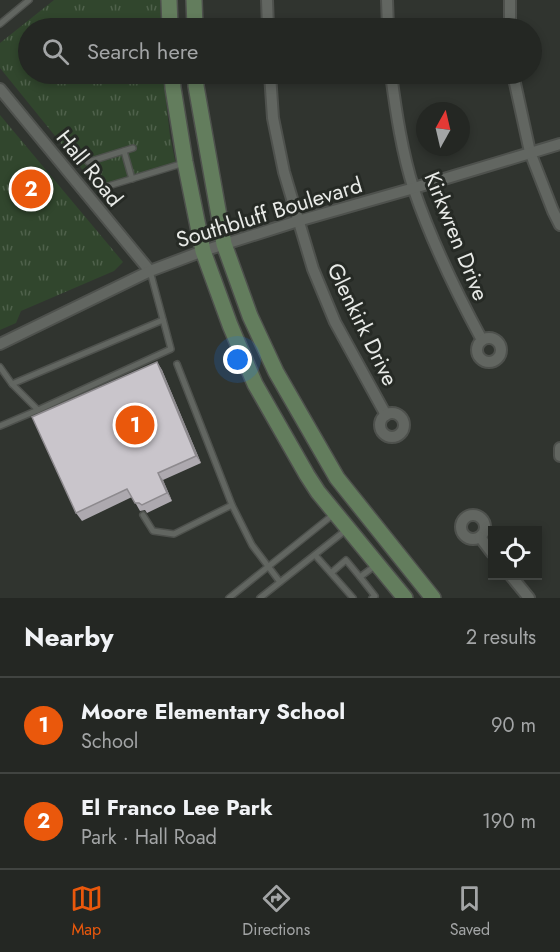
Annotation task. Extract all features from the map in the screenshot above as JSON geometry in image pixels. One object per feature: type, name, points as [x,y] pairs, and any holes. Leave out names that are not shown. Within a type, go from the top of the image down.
[{"type":"main road","points":[[169,0],[170,18]]},
{"type":"main road","points":[[194,0],[195,18]]},
{"type":"main road","points":[[172,84],[202,252],[255,384],[307,475],[405,598]]},
{"type":"main road","points":[[197,84],[224,244],[250,316],[276,372],[327,462],[359,506],[433,598]]},
{"type":"main road","points":[[230,325],[250,316]]},
{"type":"main road","points":[[335,513],[359,506]]},
{"type":"main road","points":[[349,528],[359,506]]},
{"type":"street","points":[[267,0],[268,18]]},
{"type":"street","points":[[387,0],[388,18]]},
{"type":"street","points":[[510,0],[510,18]]},
{"type":"street","name":"Glenkirk Drive","points":[[271,84],[273,118],[284,172],[313,269],[335,322],[386,415]]},
{"type":"street","name":"Kirkwren Drive","points":[[392,84],[397,121],[414,188],[440,257],[482,340]]},
{"type":"street","points":[[515,84],[530,152],[560,225]]},
{"type":"street","name":"Hall Road","points":[[0,89],[150,271]]},
{"type":"street","name":"Southbluff Boulevard","points":[[0,344],[150,271],[224,244],[560,144]]},
{"type":"street","points":[[560,448],[560,456]]},
{"type":"street","points":[[480,537],[488,548]]},
{"type":"street","points":[[514,580],[529,598]]},
{"type":"lane","points":[[0,24],[30,0]]},
{"type":"lane","points":[[88,162],[133,148]]},
{"type":"lane","points":[[124,151],[132,179]]},
{"type":"lane","points":[[105,187],[185,162]]},
{"type":"lane","points":[[0,426],[171,349],[150,271]]},
{"type":"lane","points":[[12,384],[163,320]]},
{"type":"lane","points":[[177,364],[232,505],[252,545],[280,582]]},
{"type":"lane","points":[[0,367],[12,384],[38,410]]},
{"type":"lane","points":[[143,515],[153,531],[174,534],[232,505]]},
{"type":"lane","points":[[229,598],[335,513]]},
{"type":"lane","points":[[260,598],[349,528]]},
{"type":"lane","points":[[315,555],[353,598]]},
{"type":"lane","points":[[331,573],[346,560],[375,596],[372,598]]},
{"type":"lane","points":[[360,577],[377,564]]},
{"type":"lane","points":[[267,592],[273,598]]},
{"type":"green space","points":[[54,0],[160,0],[161,18],[31,18]]},
{"type":"green space","points":[[18,29],[18,84],[164,84],[176,165],[98,189],[0,68],[0,43]]},
{"type":"green space","points":[[0,115],[123,262],[114,271],[21,311],[16,323],[0,330]]},
{"type":"building","points":[[157,362],[196,456],[158,473],[167,493],[142,505],[135,503],[127,489],[76,513],[32,417]]},
{"type":"place","name":"El Franco Lee Park","points":[[31,189]]},
{"type":"place","name":"Moore Elementary School","points":[[135,425]]}]
